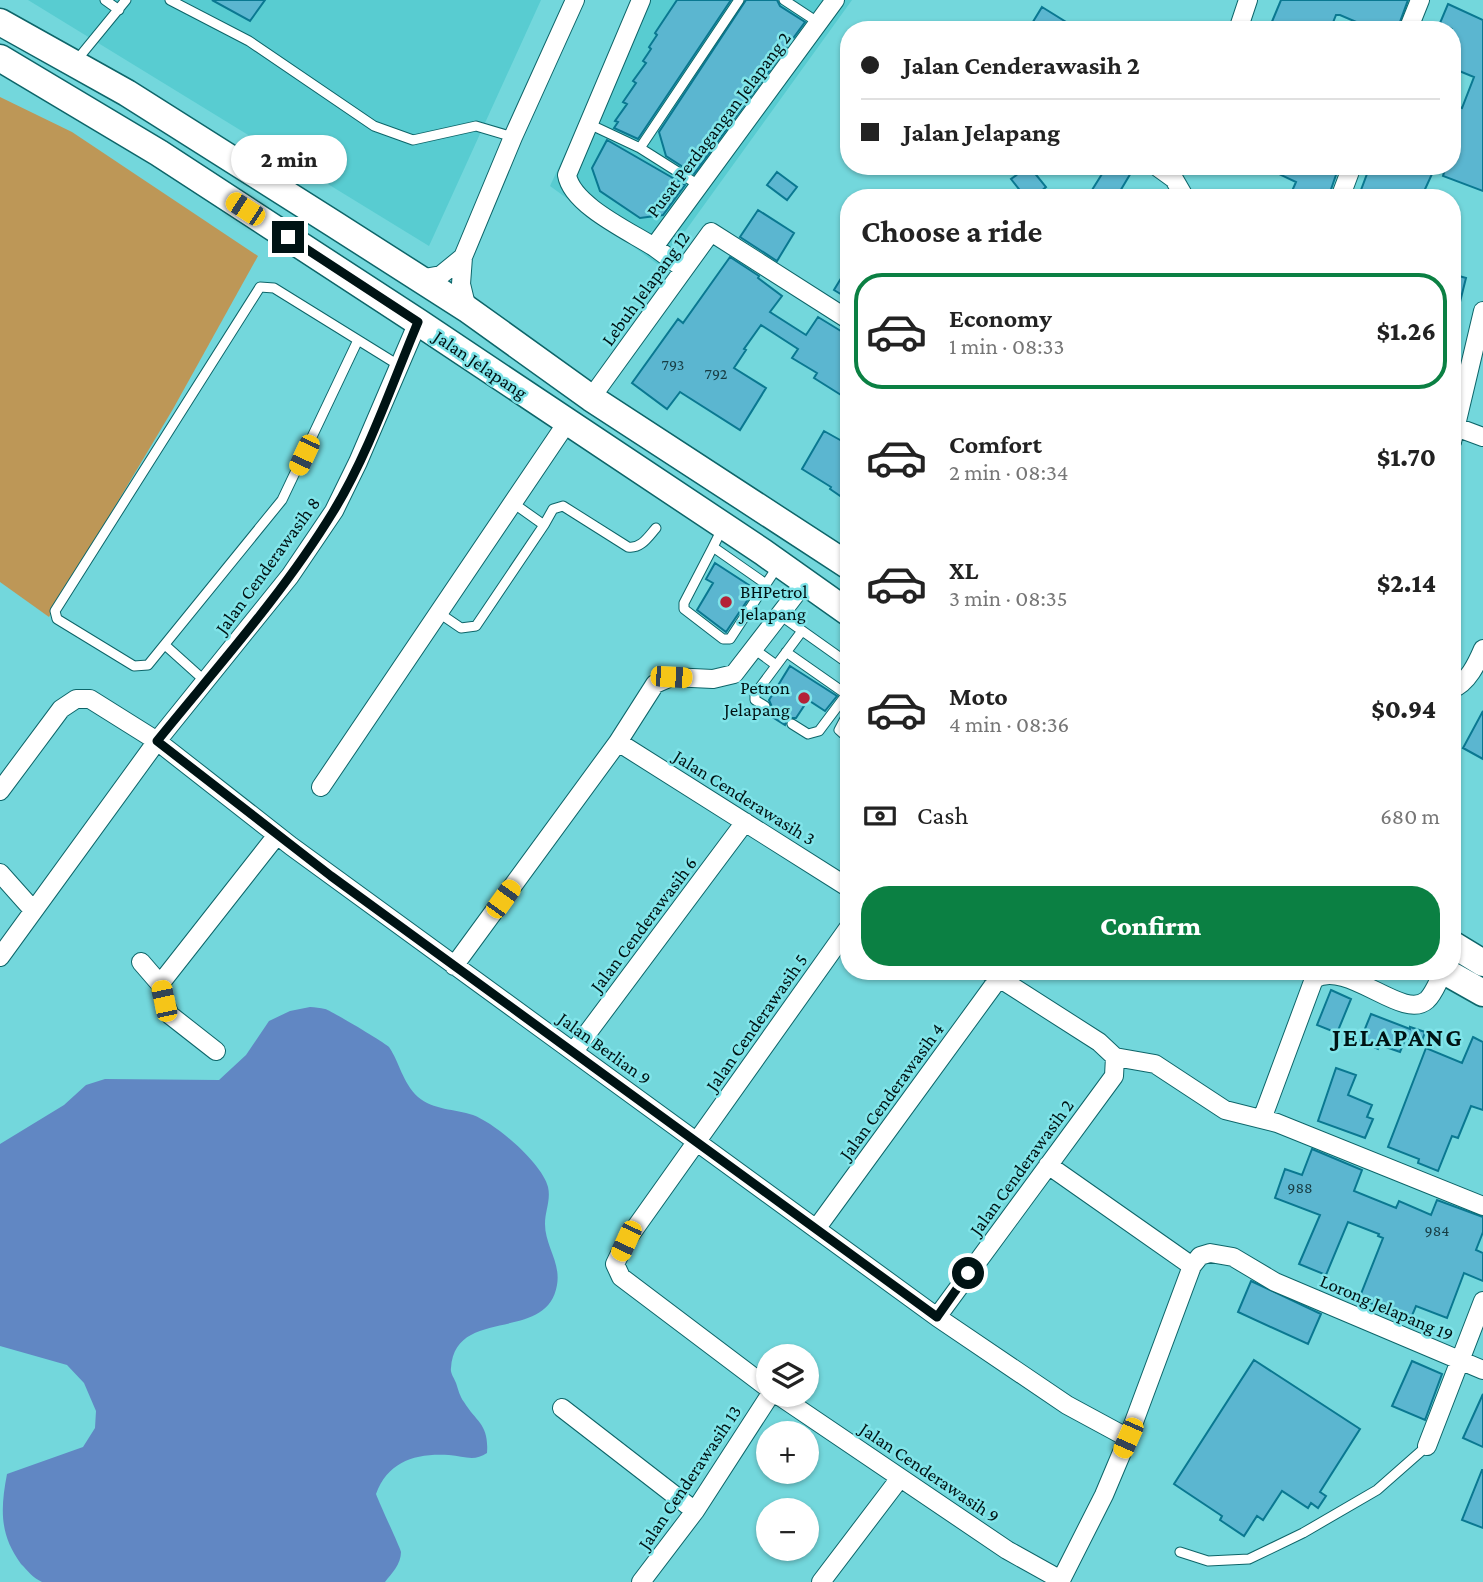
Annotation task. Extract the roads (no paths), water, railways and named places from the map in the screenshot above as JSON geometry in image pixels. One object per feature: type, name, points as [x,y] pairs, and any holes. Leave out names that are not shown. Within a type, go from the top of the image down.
[{"type":"main road","name":"Jalan Jelapang","points":[[0,22],[127,93],[467,309],[591,398],[840,560]]},
{"type":"main road","name":"Jalan Jelapang","points":[[0,58],[159,153],[568,421],[773,574],[805,582],[840,607]]},
{"type":"main road","points":[[1461,950],[1483,963]]},
{"type":"main road","points":[[1460,980],[1483,993]]},
{"type":"street","points":[[467,309],[461,284],[464,257],[513,136],[575,0]]},
{"type":"street","points":[[589,124],[641,0]]},
{"type":"street","name":"Pusat Perdagangan Jelapang 2","points":[[589,124],[567,174],[568,182],[595,210],[654,247],[697,184],[835,0]]},
{"type":"street","points":[[1241,21],[1248,0]]},
{"type":"street","points":[[1412,21],[1420,0]]},
{"type":"street","points":[[1168,175],[1180,189]]},
{"type":"street","name":"Lebuh Jelapang 12","points":[[591,398],[711,232],[840,314]]},
{"type":"street","points":[[654,247],[684,269]]},
{"type":"street","points":[[419,279],[441,275],[464,257]]},
{"type":"street","points":[[1461,405],[1483,311]]},
{"type":"street","name":"Jalan Cenderawasih 8","points":[[0,957],[157,741],[290,576],[334,511],[418,322]]},
{"type":"street","points":[[321,787],[568,421]]},
{"type":"street","points":[[1461,435],[1483,437]]},
{"type":"street","points":[[454,966],[618,742],[654,684],[671,677],[713,680],[734,674],[805,582]]},
{"type":"street","points":[[1461,683],[1475,667],[1483,649]]},
{"type":"street","name":"Jalan Berlian 9","points":[[0,791],[61,709],[76,699],[90,699],[157,741],[277,835],[454,966],[937,1317],[1067,1405],[1128,1438]]},
{"type":"street","name":"Jalan Cenderawasih 3","points":[[618,742],[840,882]]},
{"type":"street","name":"Jalan Cenderawasih 6","points":[[574,1051],[745,822]]},
{"type":"street","points":[[160,984],[277,835]]},
{"type":"street","points":[[0,873],[33,910]]},
{"type":"street","name":"Jalan Cenderawasih 5","points":[[698,1142],[840,940]]},
{"type":"street","points":[[141,962],[160,984],[170,1015],[216,1051]]},
{"type":"street","name":"Jalan Cenderawasih 4","points":[[816,1229],[990,980]]},
{"type":"street","points":[[1002,980],[1099,1042],[1115,1057],[1155,1064],[1226,1110],[1262,1119],[1315,1138],[1483,1206]]},
{"type":"street","points":[[1262,1119],[1314,980]]},
{"type":"street","points":[[1351,980],[1415,1005],[1427,1000],[1439,980]]},
{"type":"street","name":"Jalan Cenderawasih 2","points":[[937,1317],[1114,1076],[1115,1057]]},
{"type":"street","points":[[698,1142],[626,1241],[615,1264],[621,1277],[756,1379]]},
{"type":"street","points":[[1048,1165],[1192,1266],[1128,1438],[1104,1495],[1061,1581]]},
{"type":"street","name":"Lorong Jelapang 19","points":[[1192,1266],[1200,1256],[1221,1253],[1233,1256],[1275,1282],[1483,1370]]},
{"type":"street","points":[[1427,1446],[1483,1301]]},
{"type":"street","name":"Jalan Cenderawasih 13","points":[[645,1581],[695,1511],[762,1407]]},
{"type":"street","name":"Jalan Cenderawasih 9","points":[[796,1407],[1007,1550],[1061,1581]]},
{"type":"street","points":[[562,1408],[695,1511]]},
{"type":"street","points":[[821,1582],[900,1478]]},
{"type":"lane","points":[[106,0],[119,10]]},
{"type":"lane","points":[[75,62],[126,0]]},
{"type":"lane","points":[[170,0],[249,41],[374,126],[413,140],[476,126],[513,136]]},
{"type":"lane","points":[[640,148],[740,0]]},
{"type":"lane","points":[[784,0],[820,23]]},
{"type":"lane","points":[[589,124],[640,148],[697,184]]},
{"type":"lane","points":[[358,340],[282,500],[148,665],[134,666],[57,619],[55,611],[260,287],[274,288],[358,340],[400,366]]},
{"type":"lane","points":[[513,503],[544,525]]},
{"type":"lane","points":[[439,613],[461,628],[476,626],[553,509],[563,506],[628,547],[640,545],[656,528]]},
{"type":"lane","points":[[719,536],[684,603],[684,609],[714,633],[723,639],[730,639],[773,574]]},
{"type":"lane","points":[[780,615],[840,658]]},
{"type":"lane","points":[[765,706],[754,697],[802,631]]},
{"type":"lane","points":[[165,645],[205,682]]},
{"type":"lane","points":[[754,649],[776,665]]},
{"type":"lane","points":[[786,652],[840,688]]},
{"type":"lane","points":[[792,724],[808,734],[819,731],[840,703]]},
{"type":"lane","points":[[1180,1552],[1208,1561],[1249,1559],[1303,1533],[1377,1490],[1427,1446]]},
{"type":"place","name":"BHPetrol Jelapang","points":[[726,602]]},
{"type":"place","name":"Petron Jelapang","points":[[804,698]]},
{"type":"district","name":"JELAPANG","points":[[1398,1037]]}]
